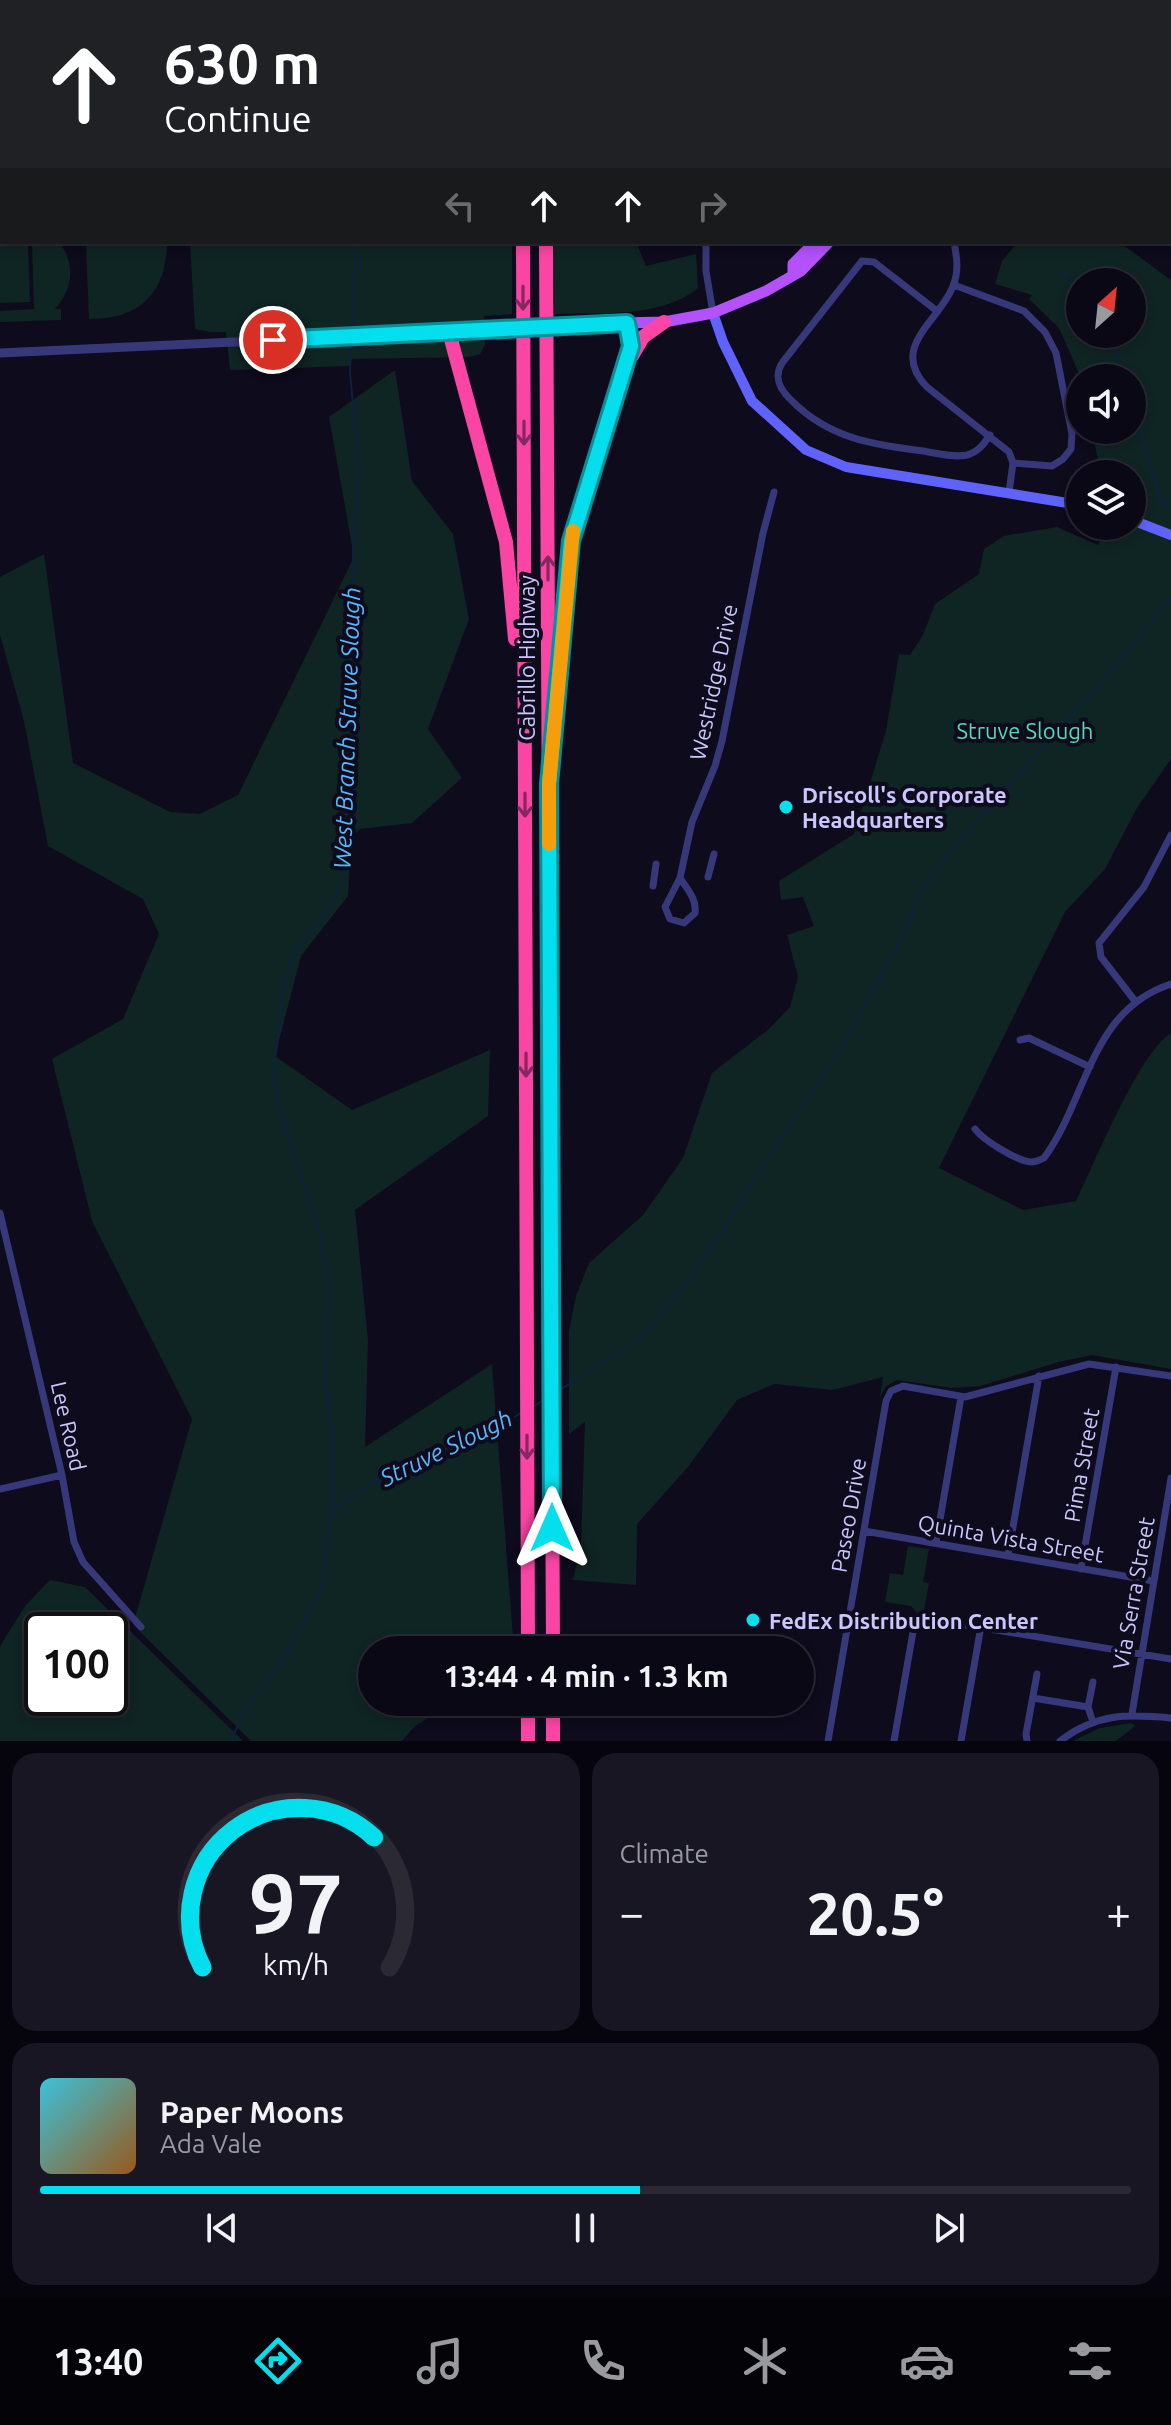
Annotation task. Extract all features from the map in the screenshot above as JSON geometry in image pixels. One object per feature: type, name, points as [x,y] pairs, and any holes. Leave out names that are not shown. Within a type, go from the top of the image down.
[{"type":"highway","name":"Cabrillo Highway","points":[[523,244],[528,1636]]},
{"type":"highway","name":"Cabrillo Highway","points":[[546,244],[553,1636]]},
{"type":"highway","points":[[549,784],[571,541],[581,503],[635,350],[643,337],[664,322]]},
{"type":"highway","points":[[603,440],[631,346],[627,323]]},
{"type":"highway","points":[[449,332],[506,542],[513,599],[517,701],[525,751]]},
{"type":"highway","points":[[528,1716],[528,1741]]},
{"type":"highway","points":[[553,1716],[553,1741]]},
{"type":"main road","points":[[793,274],[793,264],[813,244]]},
{"type":"main road","points":[[449,332],[664,322],[713,313],[766,291],[801,271],[827,244]]},
{"type":"main road","points":[[713,313],[723,342],[752,401],[806,450],[846,467],[1066,502]]},
{"type":"main road","points":[[1146,525],[1171,535]]},
{"type":"street","points":[[706,244],[706,271],[713,313]]},
{"type":"street","points":[[954,244],[958,263],[954,285],[924,327],[915,345],[914,362],[917,373],[927,387],[1006,449],[1013,463],[1009,492]]},
{"type":"street","points":[[937,311],[874,262],[862,261],[784,360],[777,372],[779,385],[817,422],[866,443],[964,455],[980,448],[990,435]]},
{"type":"street","points":[[954,285],[1024,311],[1045,332],[1056,353],[1072,434],[1071,449],[1052,466],[1013,463]]},
{"type":"street","points":[[0,353],[449,332]]},
{"type":"street","name":"Westridge Drive","points":[[680,878],[696,907],[695,913],[684,923],[670,919],[665,907],[680,878],[692,822],[722,741],[774,492]]},
{"type":"street","points":[[1135,1001],[1101,957],[1099,943],[1140,893],[1171,835]]},
{"type":"street","points":[[708,877],[714,854]]},
{"type":"street","points":[[1161,856],[1171,861]]},
{"type":"street","points":[[653,886],[656,864]]},
{"type":"street","points":[[975,1129],[982,1138],[1025,1160],[1040,1160],[1048,1152],[1111,1027],[1135,1001],[1171,984]]},
{"type":"street","points":[[1020,1040],[1029,1038],[1090,1067]]},
{"type":"street","name":"Lee Road","points":[[0,1213],[62,1475],[74,1542],[83,1562],[141,1627]]},
{"type":"street","points":[[936,1543],[961,1397],[1089,1364],[1171,1376]]},
{"type":"street","name":"Pima Street","points":[[1081,1569],[1116,1367]]},
{"type":"street","points":[[1008,1556],[1039,1376]]},
{"type":"street","name":"Paseo Drive","points":[[828,1741],[886,1401],[891,1391],[903,1386],[961,1397]]},
{"type":"street","points":[[0,1489],[62,1475]]},
{"type":"street","name":"Via Serra Street","points":[[1132,1714],[1171,1478]]},
{"type":"street","name":"Quinta Vista Street","points":[[864,1531],[1153,1581]]},
{"type":"street","points":[[894,1741],[916,1623],[929,1617],[1171,1659]]},
{"type":"street","points":[[961,1741],[981,1626]]},
{"type":"street","points":[[1027,1741],[1037,1674]]},
{"type":"street","points":[[1093,1682],[1088,1707],[1093,1722]]},
{"type":"street","points":[[1033,1698],[1088,1707]]},
{"type":"street","points":[[1060,1741],[1093,1722],[1132,1714],[1171,1718]]},
{"type":"green space","points":[[28,244],[30,302],[0,303],[0,245]]},
{"type":"green space","points":[[32,244],[60,244],[70,268],[69,285],[55,309],[61,309],[61,320],[0,322],[0,311],[34,309]]},
{"type":"green space","points":[[167,244],[162,276],[147,300],[136,308],[107,318],[89,319],[86,246]]},
{"type":"green space","points":[[190,244],[512,244],[512,314],[484,316],[485,344],[480,354],[470,357],[352,359],[349,366],[230,370],[226,332],[195,329]]},
{"type":"green space","points":[[554,244],[637,244],[646,266],[696,254],[698,288],[683,298],[666,305],[630,312],[555,314]]},
{"type":"green space","name":"Struve Slough","points":[[1016,244],[1122,244],[1171,280],[1171,759],[1137,808],[1105,869],[1065,912],[939,1168],[1023,1210],[1076,1201],[1132,1084],[1159,1044],[1171,1034],[1171,1369],[1092,1355],[980,1386],[952,1388],[897,1380],[885,1387],[880,1398],[883,1377],[833,1390],[774,1384],[737,1400],[688,1467],[637,1524],[636,1585],[573,1580],[581,1545],[585,1422],[569,1434],[569,1331],[576,1296],[589,1263],[643,1215],[683,1158],[712,1073],[769,1029],[790,1007],[798,977],[787,935],[814,926],[803,897],[781,900],[779,881],[854,834],[886,731],[899,654],[910,655],[923,635],[935,604],[979,574],[984,549],[1004,536],[1057,527],[1066,531],[1066,540],[1087,540],[1098,545],[1100,540],[1146,540],[1146,460],[1098,460],[1095,444],[1146,444],[1146,364],[1075,364],[1068,348],[1146,348],[1146,268],[1066,268],[1066,344],[1059,328],[1029,299],[1032,295],[995,284],[1002,261]]},
{"type":"green space","name":"West Branch Struve Slough","points":[[395,370],[412,481],[453,534],[469,619],[428,729],[462,778],[412,823],[360,829],[351,838],[348,896],[301,956],[275,1056],[352,1110],[490,1050],[488,1116],[355,1210],[368,1340],[365,1447],[492,1364],[513,1636],[358,1636],[358,1716],[431,1716],[415,1726],[402,1741],[251,1741],[133,1625],[192,1419],[92,1221],[52,1059],[123,1019],[159,934],[143,899],[48,846],[24,721],[0,635],[0,577],[44,554],[73,763],[170,812],[200,814],[238,795],[354,557],[329,417]]},
{"type":"green space","points":[[908,1546],[929,1549],[923,1582],[929,1583],[924,1611],[917,1613],[911,1606],[885,1602],[890,1573],[903,1575]]},
{"type":"green space","points":[[50,1580],[85,1587],[111,1612],[24,1612],[24,1716],[128,1716],[128,1629],[243,1741],[0,1741],[0,1646],[25,1606]]},
{"type":"green space","points":[[1131,1723],[1135,1726],[1116,1741],[1073,1741],[1100,1728]]},
{"type":"waterway","name":"West Branch Struve Slough","points":[[352,333],[356,244]]},
{"type":"waterway","points":[[1058,271],[1066,277]]},
{"type":"waterway","name":"West Branch Struve Slough","points":[[230,1741],[248,1707],[281,1663],[322,1589],[334,1493],[333,1436],[326,1393],[327,1271],[320,1234],[277,1099],[274,1073],[283,989],[291,961],[331,906],[343,880],[348,830],[345,748],[352,661],[353,542],[360,472],[350,374],[351,339]]},
{"type":"waterway","points":[[1115,348],[1120,364]]},
{"type":"waterway","points":[[1144,444],[1161,501],[1171,507]]},
{"type":"waterway","name":"Struve Slough","points":[[558,1391],[632,1345],[690,1280],[843,1046],[906,931],[919,894],[952,850],[1125,656],[1171,597]]},
{"type":"waterway","name":"Struve Slough","points":[[534,1406],[546,1399]]},
{"type":"waterway","name":"Struve Slough","points":[[332,1510],[370,1485],[487,1433],[521,1413]]},
{"type":"slow traffic","points":[[549,844],[549,784],[573,531]]},
{"type":"place","name":"Driscoll's Corporate Headquarters","points":[[786,807]]},
{"type":"place","name":"FedEx Distribution Center","points":[[753,1620]]},
{"type":"route","points":[[273,340],[627,323],[631,346],[571,541],[549,784],[552,1528]]}]
